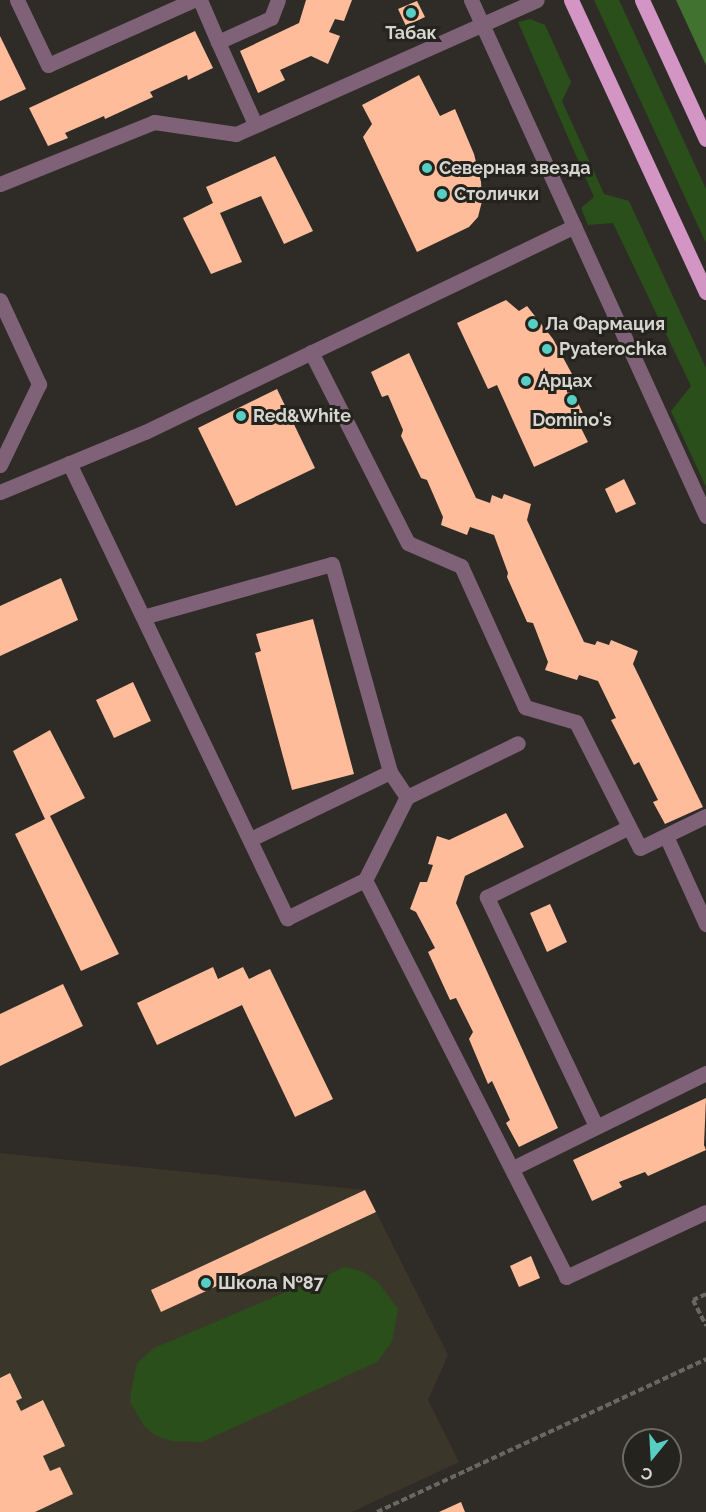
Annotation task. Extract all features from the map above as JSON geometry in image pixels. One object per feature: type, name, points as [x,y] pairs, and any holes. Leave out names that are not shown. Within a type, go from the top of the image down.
[{"type":"main road","points":[[571,0],[706,292]]},
{"type":"main road","points":[[642,0],[706,139]]},
{"type":"street","points":[[17,0],[48,65],[193,0]]},
{"type":"street","points":[[200,0],[255,124]]},
{"type":"street","points":[[218,42],[271,18],[278,0]]},
{"type":"street","points":[[471,0],[706,516]]},
{"type":"street","points":[[0,184],[154,122],[236,134],[537,0]]},
{"type":"street","points":[[0,492],[144,432],[574,226]]},
{"type":"street","points":[[0,300],[39,384],[0,465]]},
{"type":"street","points":[[311,352],[408,543],[461,566],[525,707],[576,722],[640,848],[706,816]]},
{"type":"street","points":[[69,464],[287,918],[365,880],[407,797],[518,743]]},
{"type":"street","points":[[143,618],[332,564],[390,772],[407,797]]},
{"type":"street","points":[[251,839],[390,772]]},
{"type":"street","points":[[596,1126],[486,897],[629,827]]},
{"type":"street","points":[[666,836],[706,924]]},
{"type":"street","points":[[365,880],[566,1276],[706,1212]]},
{"type":"street","points":[[513,1168],[706,1072]]},
{"type":"path","points":[[706,1294],[693,1300],[706,1326]]},
{"type":"path","points":[[377,1512],[706,1359]]},
{"type":"shaded area","name":"Школа №87","points":[[0,1153],[365,1190],[448,1355],[428,1400],[459,1462],[352,1512],[0,1512]]},
{"type":"green space","points":[[594,0],[619,0],[706,189],[706,243]]},
{"type":"green space","points":[[676,0],[706,0],[706,65]]},
{"type":"green space","points":[[530,19],[545,25],[571,82],[562,101],[604,194],[629,201],[706,368],[706,487],[671,411],[691,386],[613,223],[588,225],[581,208],[594,197],[518,22]]},
{"type":"green space","points":[[345,1267],[361,1271],[378,1282],[398,1309],[392,1342],[377,1362],[202,1442],[171,1441],[155,1435],[144,1426],[130,1402],[131,1392],[137,1363],[154,1348]]},
{"type":"building","points":[[306,0],[352,0],[344,21],[335,19],[329,32],[340,36],[328,64],[311,56],[280,70],[285,80],[258,93],[240,51],[299,23]]},
{"type":"building","name":"Табак","points":[[417,1],[425,17],[406,26],[398,9]]},
{"type":"building","points":[[195,31],[213,68],[188,80],[187,75],[150,92],[153,97],[105,119],[104,116],[65,133],[68,138],[48,146],[29,108]]},
{"type":"building","points":[[0,36],[26,89],[0,101]]},
{"type":"building","name":"Северная звезда","points":[[419,75],[440,116],[455,109],[474,154],[481,182],[482,201],[478,217],[469,227],[417,252],[363,137],[372,124],[362,105]]},
{"type":"building","points":[[275,156],[313,231],[284,244],[261,196],[220,213],[242,262],[211,274],[183,218],[213,203],[206,187]]},
{"type":"building","name":"Арцах","points":[[506,300],[519,311],[527,306],[553,339],[572,374],[566,377],[587,422],[580,426],[588,442],[534,467],[497,385],[488,389],[457,323]]},
{"type":"building","points":[[409,353],[476,498],[490,503],[492,495],[502,499],[504,494],[531,504],[527,520],[584,642],[595,645],[597,641],[609,645],[611,640],[638,651],[633,664],[703,807],[665,824],[653,802],[658,800],[639,762],[634,765],[611,720],[616,718],[598,681],[579,675],[577,680],[545,670],[548,662],[533,623],[527,622],[507,577],[508,573],[494,535],[470,527],[467,535],[441,525],[443,517],[427,480],[421,478],[401,436],[403,430],[388,395],[382,397],[371,372]]},
{"type":"building","points":[[277,389],[315,468],[236,506],[198,428]]},
{"type":"building","points":[[624,479],[636,504],[616,513],[605,489]]},
{"type":"building","points":[[61,578],[78,620],[0,656],[0,606]]},
{"type":"building","points":[[313,619],[354,774],[292,790],[255,653],[261,651],[256,634]]},
{"type":"building","points":[[133,682],[151,721],[114,738],[96,700]]},
{"type":"building","points":[[50,730],[85,798],[50,816],[119,954],[81,971],[15,834],[45,819],[13,751]]},
{"type":"building","points":[[506,813],[524,847],[465,876],[456,903],[558,1128],[519,1147],[506,1123],[510,1120],[492,1081],[488,1084],[469,1039],[473,1032],[456,998],[450,1000],[428,952],[435,948],[416,912],[410,909],[420,882],[427,882],[433,865],[428,864],[437,836],[449,840]]},
{"type":"building","points":[[550,904],[567,942],[547,952],[530,913]]},
{"type":"building","points":[[213,967],[218,979],[243,967],[249,979],[270,969],[333,1099],[295,1117],[242,1005],[157,1045],[137,1003]]},
{"type":"building","points":[[63,984],[83,1026],[0,1066],[0,1014]]},
{"type":"building","points":[[706,1098],[704,1145],[706,1150],[648,1176],[645,1172],[619,1182],[622,1187],[592,1201],[573,1160]]},
{"type":"building","points":[[365,1190],[376,1212],[161,1312],[151,1290]]},
{"type":"building","points":[[531,1256],[540,1278],[519,1287],[510,1266]]},
{"type":"building","points":[[10,1373],[22,1398],[16,1401],[21,1411],[43,1400],[65,1446],[43,1456],[50,1471],[60,1467],[73,1494],[35,1512],[0,1512],[0,1378]]},
{"type":"building","points":[[461,1502],[465,1512],[439,1512]]},
{"type":"place","name":"Табак","points":[[411,13]]},
{"type":"place","name":"Северная звезда","points":[[427,168]]},
{"type":"place","name":"Столички","points":[[442,194]]},
{"type":"place","name":"Ла Фармация","points":[[533,324]]},
{"type":"place","name":"Pyaterochka","points":[[547,349]]},
{"type":"place","name":"Арцах","points":[[526,381]]},
{"type":"place","name":"Domino's","points":[[572,400]]},
{"type":"place","name":"Red&White","points":[[241,416]]},
{"type":"place","name":"Школа №87","points":[[206,1283]]}]
